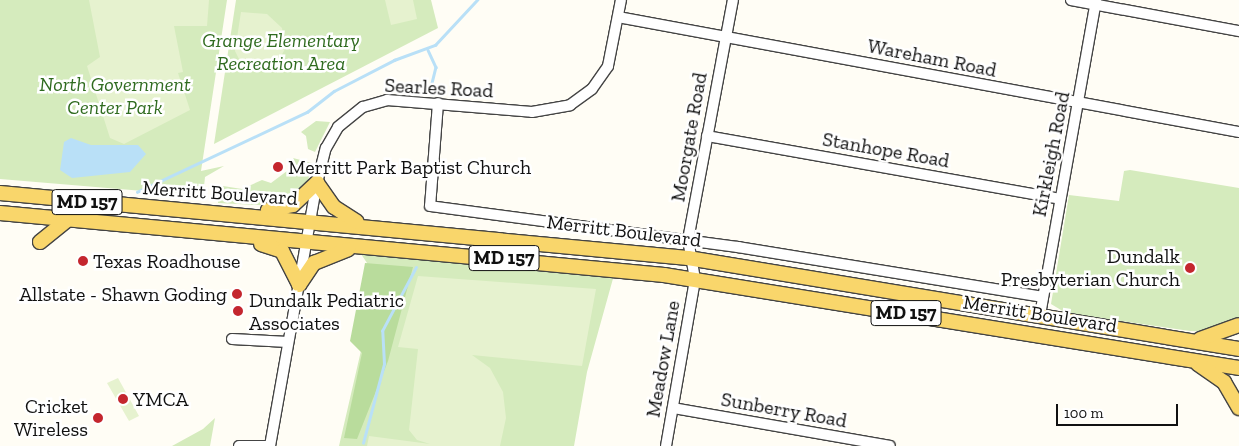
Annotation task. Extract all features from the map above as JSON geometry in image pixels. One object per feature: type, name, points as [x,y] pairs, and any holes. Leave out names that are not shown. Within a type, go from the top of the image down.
[{"type":"main road","points":[[228,214],[241,207],[281,209],[293,205],[317,183],[334,207],[362,225]]},
{"type":"main road","name":"Merritt Boulevard","points":[[0,193],[310,220],[688,258],[1239,349]]},
{"type":"main road","name":"Merritt Boulevard","points":[[0,213],[67,221],[172,228],[695,279],[1239,368]]},
{"type":"main road","points":[[40,242],[55,225],[67,221]]},
{"type":"main road","points":[[172,228],[200,238],[276,247],[291,263],[299,285]]},
{"type":"main road","points":[[299,285],[314,263],[325,255],[359,246]]},
{"type":"main road","name":"MD 157","points":[[1191,341],[1219,335],[1239,325]]},
{"type":"main road","points":[[1184,359],[1205,367],[1224,382],[1239,408]]},
{"type":"street","name":"Searles Road","points":[[270,446],[317,183],[330,138],[353,113],[387,100],[544,112],[570,105],[602,78],[613,51],[621,0]]},
{"type":"street","name":"Moorgate Road","points":[[695,279],[688,258],[688,240],[733,0]]},
{"type":"street","points":[[1071,0],[1239,31]]},
{"type":"street","name":"Kirkleigh Road","points":[[1040,315],[1079,104],[1095,3]]},
{"type":"street","name":"Wareham Road","points":[[618,17],[1079,104],[1239,132]]},
{"type":"street","name":"Merritt Boulevard","points":[[438,103],[430,206],[688,240],[1043,297]]},
{"type":"street","name":"Stanhope Road","points":[[707,136],[1060,199]]},
{"type":"street","name":"Meadow Lane","points":[[666,446],[695,279]]},
{"type":"street","points":[[232,339],[288,342]]},
{"type":"street","name":"Sunberry Road","points":[[673,408],[890,446]]},
{"type":"street","points":[[239,446],[270,446]]},
{"type":"green space","name":"North Government Center Park","points":[[0,0],[227,0],[201,171],[224,166],[205,177],[203,196],[0,179]]},
{"type":"green space","points":[[89,0],[209,0],[207,26],[174,26],[183,72],[178,73],[190,110],[124,144],[110,138],[87,66],[100,57]]},
{"type":"green space","name":"Grange Elementary Recreation Area","points":[[236,0],[431,0],[438,28],[214,144]]},
{"type":"green space","points":[[385,0],[413,0],[417,19],[391,25]]},
{"type":"green space","points":[[241,12],[267,14],[282,28],[285,49],[276,65],[239,59],[235,51]]},
{"type":"green space","points":[[316,121],[330,122],[315,152],[308,149],[306,136],[301,132]]},
{"type":"green space","points":[[293,158],[312,163],[306,190],[299,198],[276,206],[218,203],[217,190],[223,186],[242,189],[262,180],[271,183],[295,165]]},
{"type":"green space","points":[[1130,170],[1239,188],[1239,322],[1220,332],[1190,331],[1066,313],[1051,304],[1069,195],[1119,201],[1124,171]]},
{"type":"green space","points":[[361,254],[614,275],[587,372],[574,446],[339,446],[363,342],[367,263]]},
{"type":"green space","points":[[365,263],[413,267],[388,361],[357,439],[344,438],[362,353],[350,341]]},
{"type":"green space","points":[[418,276],[596,289],[582,366],[472,355],[490,368],[503,392],[506,418],[500,446],[367,446],[369,436],[430,444],[417,440],[409,430],[418,349],[398,347]]},
{"type":"green space","name":"YMCA","points":[[118,378],[139,416],[129,421],[107,383]]},
{"type":"green space","points":[[215,418],[210,446],[172,446],[203,429]]},
{"type":"water","points":[[71,138],[91,145],[138,145],[146,154],[130,172],[72,178],[60,170],[64,142]]},
{"type":"waterway","points":[[137,192],[307,112],[334,91],[394,60],[435,45],[477,0]]},
{"type":"waterway","points":[[428,50],[436,67],[431,87]]},
{"type":"waterway","points":[[363,443],[384,364],[382,331],[416,267]]},
{"type":"place","name":"Merritt Park Baptist Church","points":[[278,167]]},
{"type":"place","name":"Texas Roadhouse","points":[[83,261]]},
{"type":"place","name":"Dundalk Presbyterian Church","points":[[1190,268]]},
{"type":"place","name":"Allstate - Shawn Goding","points":[[237,294]]},
{"type":"place","name":"Dundalk Pediatric Associates","points":[[238,311]]},
{"type":"place","name":"YMCA","points":[[123,399]]},
{"type":"place","name":"Cricket Wireless","points":[[98,418]]}]
